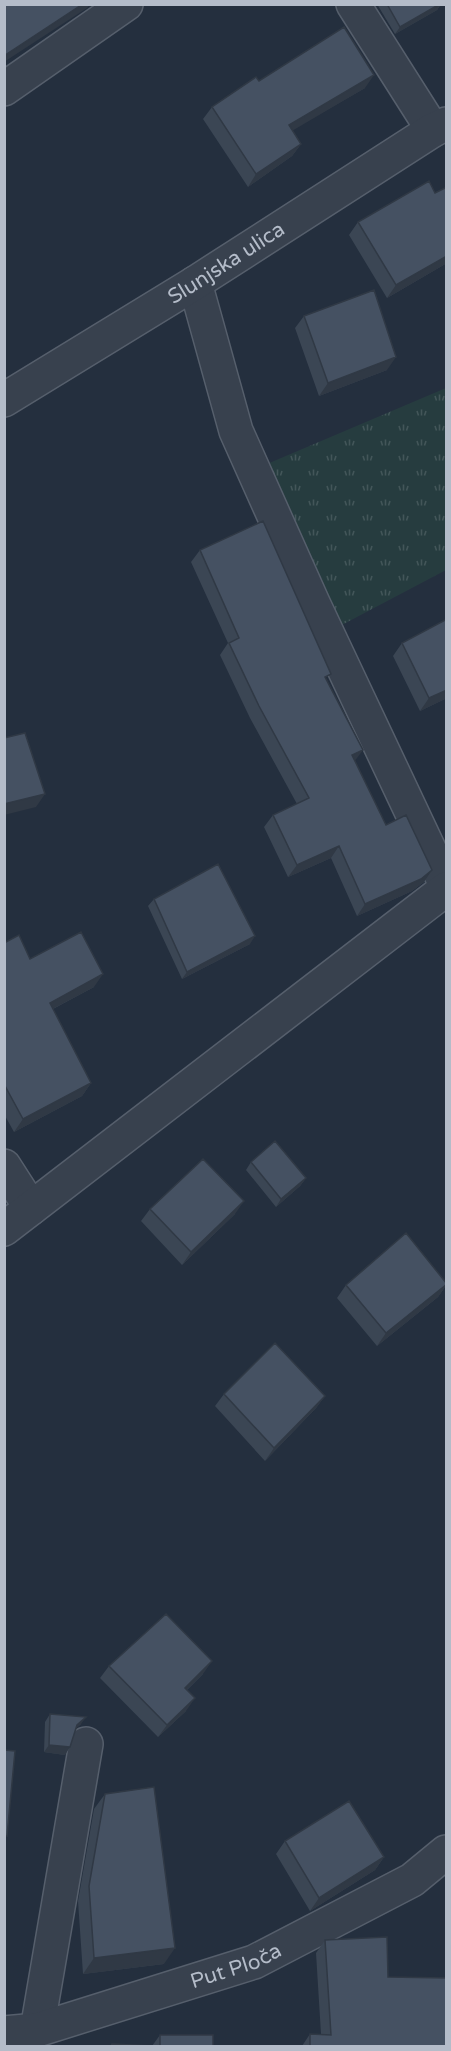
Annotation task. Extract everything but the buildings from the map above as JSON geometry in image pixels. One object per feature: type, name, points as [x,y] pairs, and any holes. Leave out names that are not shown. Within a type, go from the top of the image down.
[{"type":"street","points":[[4,89],[126,4]]},
{"type":"street","points":[[353,4],[440,127]]},
{"type":"street","name":"Slunjska ulica","points":[[4,400],[440,127]]},
{"type":"street","points":[[4,1229],[447,887],[236,431],[195,282]]},
{"type":"street","points":[[4,1166],[31,1208]]},
{"type":"street","points":[[37,2030],[86,1744]]},
{"type":"street","name":"Put Ploča","points":[[4,2033],[37,2030],[254,1962],[412,1880],[447,1852]]},
{"type":"green space","points":[[446,388],[446,570],[338,627],[267,464]]}]
